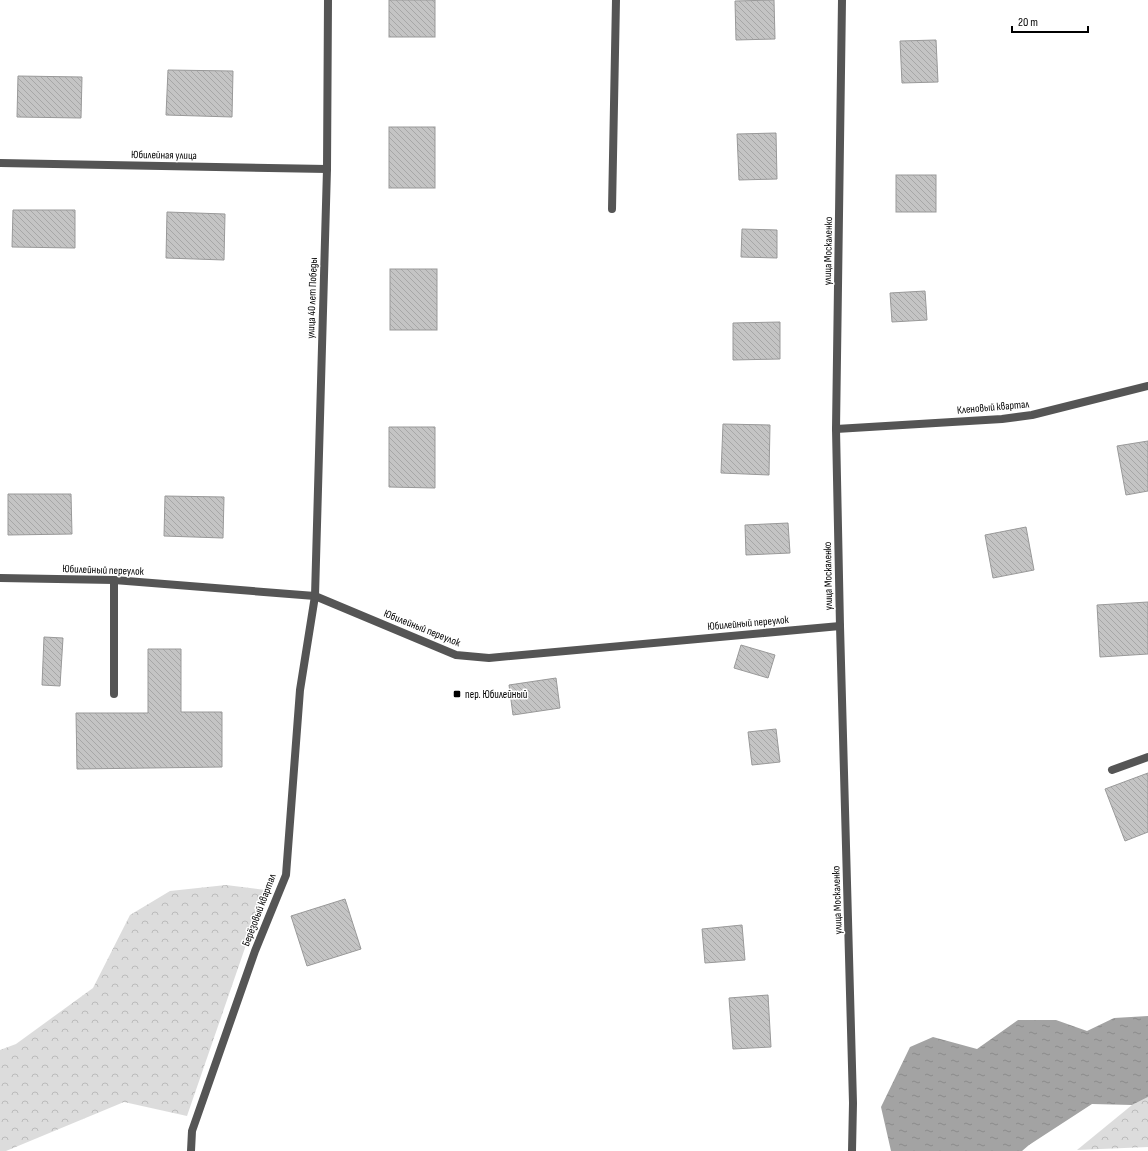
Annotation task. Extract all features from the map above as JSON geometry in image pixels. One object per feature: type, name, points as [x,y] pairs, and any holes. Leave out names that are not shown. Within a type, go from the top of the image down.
[{"type":"street","name":"улица 40 лет Победы","points":[[316,596],[327,169],[328,0]]},
{"type":"street","points":[[612,209],[616,0]]},
{"type":"street","name":"улица Москаленко","points":[[842,0],[836,429],[853,1103],[852,1151]]},
{"type":"street","name":"Юбилейная улица","points":[[0,163],[327,169]]},
{"type":"street","name":"Кленовый квартал","points":[[836,429],[1017,417],[1148,386]]},
{"type":"street","name":"Юбилейный переулок","points":[[0,578],[114,580],[316,596],[456,655],[489,658],[840,626]]},
{"type":"street","points":[[114,580],[114,694]]},
{"type":"street","name":"Берёзовый квартал","points":[[191,1151],[192,1131],[255,951],[286,875],[300,690],[316,596]]},
{"type":"street","points":[[1112,770],[1148,757]]},
{"type":"green space","points":[[226,885],[265,890],[187,1116],[124,1102],[6,1151],[0,1151],[0,1050],[16,1044],[93,988],[130,915],[170,891]]},
{"type":"green space","points":[[1148,1097],[1148,1147],[1077,1150],[1132,1105]]},
{"type":"water","points":[[1148,1016],[1148,1097],[1132,1105],[1092,1104],[1022,1151],[891,1151],[881,1107],[910,1047],[933,1037],[977,1049],[1018,1020],[1056,1020],[1087,1031],[1114,1018]]},
{"type":"building","points":[[389,0],[435,0],[435,37],[389,37]]},
{"type":"building","points":[[774,0],[775,39],[736,40],[735,1]]},
{"type":"building","points":[[936,40],[938,82],[902,83],[900,41]]},
{"type":"building","points":[[168,70],[233,71],[232,117],[166,115]]},
{"type":"building","points":[[18,76],[82,77],[81,118],[17,117]]},
{"type":"building","points":[[389,127],[435,127],[435,188],[389,188]]},
{"type":"building","points":[[776,133],[777,179],[739,180],[737,134]]},
{"type":"building","points":[[896,175],[936,175],[936,212],[896,212]]},
{"type":"building","points":[[13,210],[75,210],[75,248],[12,247]]},
{"type":"building","points":[[167,212],[225,214],[224,260],[166,258]]},
{"type":"building","points":[[742,229],[777,230],[777,258],[741,257]]},
{"type":"building","points":[[390,269],[437,269],[437,330],[390,330]]},
{"type":"building","points":[[925,291],[927,320],[892,322],[890,293]]},
{"type":"building","points":[[780,322],[780,359],[733,360],[733,323]]},
{"type":"building","points":[[723,424],[770,425],[769,475],[721,473]]},
{"type":"building","points":[[389,427],[435,427],[435,488],[389,487]]},
{"type":"building","points":[[1148,441],[1148,491],[1126,495],[1117,446]]},
{"type":"building","points":[[8,494],[71,494],[72,534],[8,535]]},
{"type":"building","points":[[165,496],[224,497],[223,538],[164,536]]},
{"type":"building","points":[[788,523],[790,553],[746,555],[745,525]]},
{"type":"building","points":[[1026,527],[1034,570],[993,578],[985,535]]},
{"type":"building","points":[[1148,602],[1148,654],[1100,657],[1097,605]]},
{"type":"building","points":[[44,637],[63,638],[60,686],[42,685]]},
{"type":"building","points":[[741,645],[775,655],[768,678],[734,668]]},
{"type":"building","points":[[148,649],[181,649],[181,712],[222,712],[222,767],[77,769],[76,713],[148,713]]},
{"type":"building","points":[[556,678],[560,708],[513,715],[509,685]]},
{"type":"building","points":[[776,729],[780,762],[752,765],[748,732]]},
{"type":"building","points":[[1148,773],[1148,832],[1125,841],[1105,789]]},
{"type":"building","points":[[345,899],[361,949],[307,966],[291,916]]},
{"type":"building","points":[[742,925],[745,960],[705,963],[702,929]]},
{"type":"building","points":[[768,995],[771,1047],[733,1049],[729,998]]},
{"type":"place","name":"пер. Юбилейный","points":[[457,694]]}]
